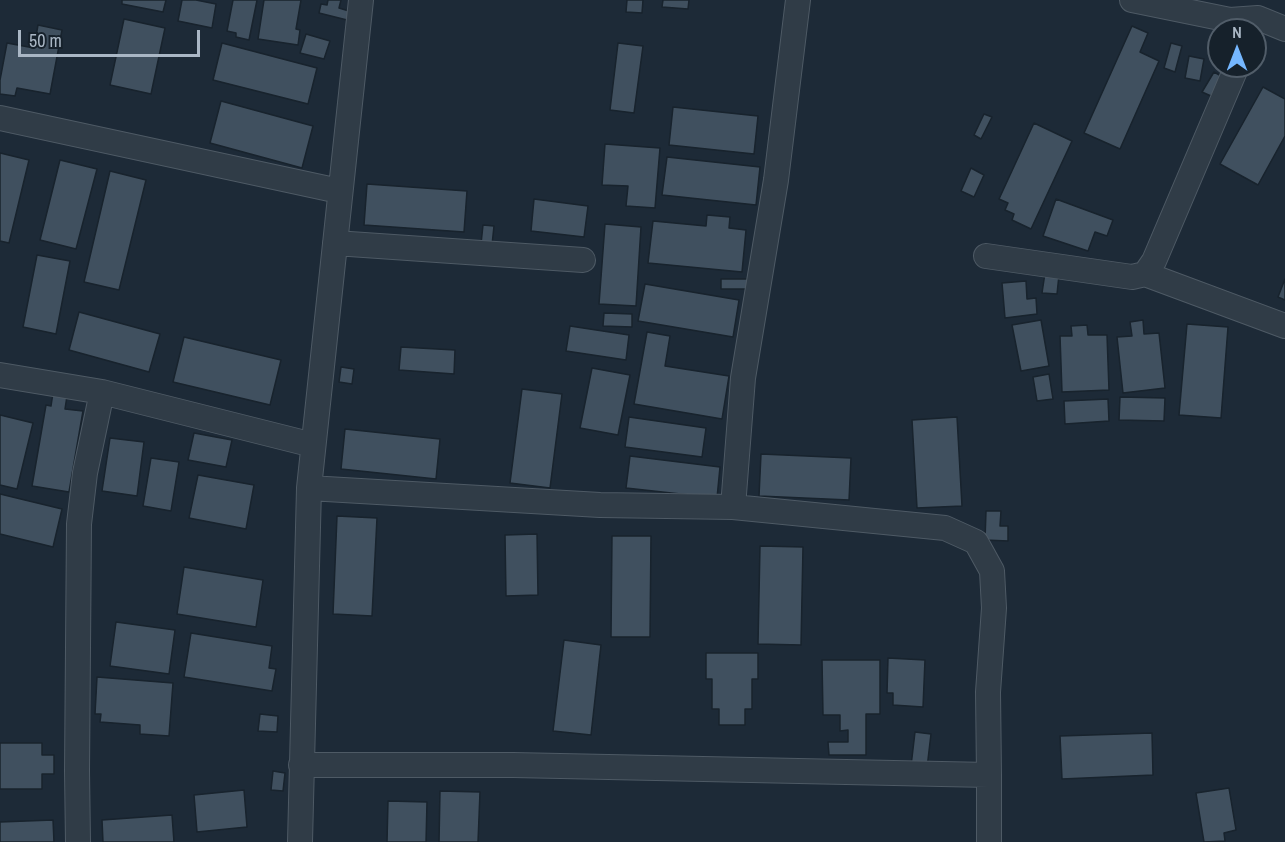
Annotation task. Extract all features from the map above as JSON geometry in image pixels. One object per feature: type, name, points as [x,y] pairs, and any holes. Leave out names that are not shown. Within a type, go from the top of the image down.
[{"type":"street","points":[[300,842],[309,488],[361,0]]},
{"type":"street","points":[[733,507],[743,378],[776,180],[798,0]]},
{"type":"street","points":[[1132,0],[1232,10],[1245,18]]},
{"type":"street","points":[[1267,26],[1285,29]]},
{"type":"street","points":[[1145,274],[1154,261],[1232,78]]},
{"type":"street","points":[[0,118],[339,191]]},
{"type":"street","points":[[334,243],[582,260]]},
{"type":"street","points":[[986,256],[1132,278],[1145,274],[1285,326]]},
{"type":"street","points":[[0,375],[102,392],[313,445]]},
{"type":"street","points":[[78,842],[76,771],[79,524],[85,473],[102,392]]},
{"type":"street","points":[[309,488],[600,505],[733,507],[945,528],[976,542],[992,571],[994,608],[988,692],[989,842]]},
{"type":"street","points":[[301,765],[513,765],[989,775]]},
{"type":"building","points":[[122,0],[166,0],[163,12],[122,4]]},
{"type":"building","points":[[182,0],[216,4],[212,28],[178,21]]},
{"type":"building","points":[[233,0],[257,0],[249,40],[236,37],[236,33],[227,31]]},
{"type":"building","points":[[264,0],[301,0],[296,29],[300,30],[298,45],[258,39]]},
{"type":"building","points":[[328,0],[341,0],[339,8],[349,11],[347,20],[319,13],[321,4],[327,5]]},
{"type":"building","points":[[627,0],[643,0],[642,13],[626,12]]},
{"type":"building","points":[[663,0],[689,0],[688,9],[662,7]]},
{"type":"building","points":[[124,19],[165,28],[151,94],[110,85]]},
{"type":"building","points":[[38,25],[62,30],[50,94],[17,88],[15,96],[0,94],[0,80],[7,43],[34,48]]},
{"type":"building","points":[[1132,26],[1148,33],[1140,52],[1159,61],[1120,149],[1084,133]]},
{"type":"building","points":[[306,34],[330,41],[324,59],[300,53]]},
{"type":"building","points":[[222,43],[317,68],[308,104],[213,80]]},
{"type":"building","points":[[618,43],[643,46],[634,113],[610,110]]},
{"type":"building","points":[[1171,43],[1182,46],[1175,72],[1164,68]]},
{"type":"building","points":[[1189,56],[1204,59],[1200,81],[1185,78]]},
{"type":"building","points":[[1210,78],[1222,78],[1211,96],[1202,92]]},
{"type":"building","points":[[1263,87],[1285,99],[1285,136],[1258,185],[1220,164]]},
{"type":"building","points":[[221,101],[313,126],[302,168],[210,143]]},
{"type":"building","points":[[673,107],[758,116],[754,154],[669,145]]},
{"type":"building","points":[[984,114],[992,117],[981,139],[974,135]]},
{"type":"building","points":[[1034,123],[1072,141],[1031,229],[1012,220],[1014,214],[1005,210],[1008,203],[999,199]]},
{"type":"building","points":[[605,144],[660,148],[655,208],[626,206],[628,186],[602,185]]},
{"type":"building","points":[[0,153],[29,160],[9,243],[0,241]]},
{"type":"building","points":[[667,157],[760,167],[756,205],[662,195]]},
{"type":"building","points":[[60,160],[97,169],[76,249],[40,240]]},
{"type":"building","points":[[971,168],[984,175],[974,197],[961,191]]},
{"type":"building","points":[[110,171],[146,180],[119,290],[84,282]]},
{"type":"building","points":[[367,184],[467,191],[464,232],[364,225]]},
{"type":"building","points":[[534,199],[588,206],[584,237],[531,231]]},
{"type":"building","points":[[1056,199],[1113,220],[1107,236],[1095,232],[1088,251],[1043,236]]},
{"type":"building","points":[[707,215],[730,217],[729,228],[746,230],[742,272],[648,263],[653,221],[706,226]]},
{"type":"building","points":[[605,224],[641,227],[636,306],[599,304]]},
{"type":"building","points":[[483,225],[494,226],[492,245],[481,244]]},
{"type":"building","points":[[37,255],[70,261],[56,334],[23,327]]},
{"type":"building","points":[[1045,273],[1059,275],[1057,294],[1042,293]]},
{"type":"building","points":[[721,279],[750,279],[750,289],[721,289]]},
{"type":"building","points":[[1285,279],[1285,300],[1278,297]]},
{"type":"building","points":[[1026,281],[1027,299],[1036,298],[1037,314],[1005,318],[1002,283]]},
{"type":"building","points":[[645,284],[739,300],[733,337],[638,321]]},
{"type":"building","points":[[79,312],[160,334],[149,372],[69,350]]},
{"type":"building","points":[[604,313],[632,314],[632,327],[603,326]]},
{"type":"building","points":[[1041,320],[1049,366],[1021,371],[1012,325]]},
{"type":"building","points":[[1143,320],[1144,334],[1159,333],[1165,388],[1123,393],[1117,337],[1132,336],[1130,322]]},
{"type":"building","points":[[1187,324],[1228,327],[1221,418],[1179,415]]},
{"type":"building","points":[[1087,325],[1088,335],[1107,335],[1109,390],[1062,392],[1060,336],[1072,336],[1071,326]]},
{"type":"building","points":[[570,326],[629,335],[626,360],[566,351]]},
{"type":"building","points":[[647,332],[670,336],[665,366],[729,376],[722,419],[634,404]]},
{"type":"building","points":[[184,337],[281,360],[270,405],[173,382]]},
{"type":"building","points":[[401,347],[455,350],[454,374],[399,370]]},
{"type":"building","points":[[341,367],[354,369],[352,384],[339,382]]},
{"type":"building","points":[[592,368],[630,375],[618,435],[580,428]]},
{"type":"building","points":[[1049,374],[1053,399],[1037,401],[1033,377]]},
{"type":"building","points":[[522,389],[562,394],[550,488],[510,483]]},
{"type":"building","points":[[53,393],[67,396],[65,409],[83,411],[69,492],[32,486],[46,405],[51,406]]},
{"type":"building","points":[[1120,397],[1165,398],[1164,421],[1119,420]]},
{"type":"building","points":[[1108,399],[1109,421],[1065,424],[1064,401]]},
{"type":"building","points":[[0,415],[33,423],[17,489],[0,485]]},
{"type":"building","points":[[629,417],[706,428],[702,457],[625,447]]},
{"type":"building","points":[[957,417],[962,506],[917,508],[912,420]]},
{"type":"building","points":[[345,429],[440,439],[436,479],[341,469]]},
{"type":"building","points":[[194,433],[232,440],[226,467],[188,460]]},
{"type":"building","points":[[110,438],[144,442],[137,496],[102,491]]},
{"type":"building","points":[[761,454],[851,458],[849,500],[759,496]]},
{"type":"building","points":[[630,456],[720,467],[717,498],[626,488]]},
{"type":"building","points":[[151,458],[179,462],[171,511],[143,506]]},
{"type":"building","points":[[198,475],[254,485],[246,529],[189,518]]},
{"type":"building","points":[[0,494],[62,509],[53,547],[0,534]]},
{"type":"building","points":[[986,511],[1001,511],[1000,526],[1008,526],[1008,541],[985,540]]},
{"type":"building","points":[[337,516],[377,518],[372,616],[333,614]]},
{"type":"building","points":[[537,534],[538,595],[506,596],[505,535]]},
{"type":"building","points":[[612,536],[651,536],[650,637],[611,637]]},
{"type":"building","points":[[760,546],[803,547],[801,645],[758,644]]},
{"type":"building","points":[[184,567],[263,580],[256,627],[177,614]]},
{"type":"building","points":[[116,622],[175,630],[169,674],[110,666]]},
{"type":"building","points":[[191,633],[272,646],[269,668],[276,669],[272,691],[184,677]]},
{"type":"building","points":[[564,640],[601,645],[591,735],[553,731]]},
{"type":"building","points":[[706,653],[758,653],[758,679],[752,679],[752,709],[745,709],[745,725],[719,725],[719,709],[712,709],[712,679],[706,679]]},
{"type":"building","points":[[888,658],[925,660],[923,707],[893,705],[893,693],[887,693]]},
{"type":"building","points":[[822,660],[880,660],[880,714],[866,714],[866,755],[829,755],[828,742],[848,742],[848,730],[840,731],[840,715],[823,715]]},
{"type":"building","points":[[97,677],[173,683],[169,736],[140,734],[140,725],[100,722],[101,714],[95,714]]},
{"type":"building","points":[[260,714],[278,716],[277,732],[258,731]]},
{"type":"building","points":[[915,732],[931,734],[927,768],[911,766]]},
{"type":"building","points":[[1152,733],[1153,775],[1062,779],[1060,736]]},
{"type":"building","points":[[0,743],[42,743],[42,755],[54,755],[54,774],[42,774],[42,789],[0,789]]},
{"type":"building","points":[[273,771],[285,773],[283,791],[271,790]]},
{"type":"building","points":[[1229,788],[1236,830],[1224,833],[1225,841],[1204,842],[1196,793]]},
{"type":"building","points":[[244,790],[247,827],[197,832],[194,795]]},
{"type":"building","points":[[440,791],[480,792],[478,842],[439,842]]},
{"type":"building","points":[[388,801],[427,802],[426,842],[387,842]]},
{"type":"building","points":[[172,815],[174,842],[103,842],[102,820]]},
{"type":"building","points":[[53,820],[54,842],[0,842],[0,822]]}]
